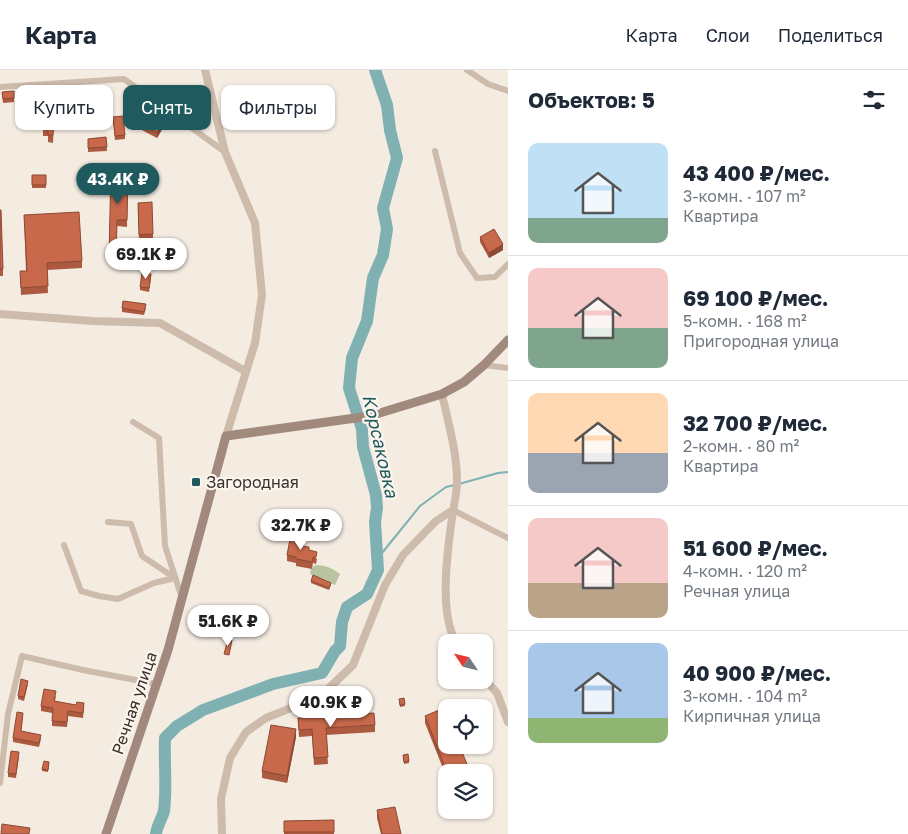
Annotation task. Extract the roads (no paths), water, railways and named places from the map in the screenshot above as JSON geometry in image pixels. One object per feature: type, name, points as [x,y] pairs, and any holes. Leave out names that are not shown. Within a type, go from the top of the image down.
[{"type":"main road","points":[[226,436],[370,416],[442,394],[464,382],[484,365],[508,340]]},
{"type":"main road","name":"Речная улица","points":[[106,834],[157,684],[226,436]]},
{"type":"street","points":[[206,70],[225,152],[255,223],[262,295],[255,343],[226,436]]},
{"type":"street","points":[[467,70],[488,84],[508,91]]},
{"type":"street","points":[[0,87],[124,79],[225,152]]},
{"type":"street","points":[[435,151],[460,252],[476,278],[495,277],[508,264]]},
{"type":"street","points":[[0,314],[92,321],[160,323],[245,371]]},
{"type":"street","points":[[484,365],[508,368]]},
{"type":"street","points":[[442,394],[456,466],[457,495],[453,510],[445,585],[448,618],[453,634]]},
{"type":"street","points":[[134,422],[159,438],[165,546],[182,599]]},
{"type":"street","points":[[453,510],[508,538]]},
{"type":"street","points":[[222,834],[222,800],[230,758],[246,732],[266,718],[296,706],[327,690],[353,665],[385,585],[404,555],[436,521],[453,510]]},
{"type":"street","points":[[108,522],[131,524],[142,556],[175,578]]},
{"type":"street","points":[[64,545],[82,591],[118,599],[154,583],[175,578]]},
{"type":"street","points":[[0,782],[8,714],[22,656],[157,684]]},
{"type":"street","points":[[493,688],[497,693],[508,722]]},
{"type":"waterway","name":"Корсаковка","points":[[156,834],[165,802],[165,738],[177,726],[203,710],[273,684],[322,673],[340,646],[342,622],[347,607],[367,594],[378,570],[375,522],[376,495],[363,447],[362,429],[349,388],[352,358],[367,321],[373,278],[383,255],[387,229],[383,208],[397,158],[390,130],[387,105],[375,70]]},
{"type":"waterway","points":[[459,484],[508,472]]},
{"type":"waterway","points":[[378,570],[382,553],[420,506],[446,487],[455,485]]},
{"type":"place","name":"Загородная","points":[[196,482]]}]
